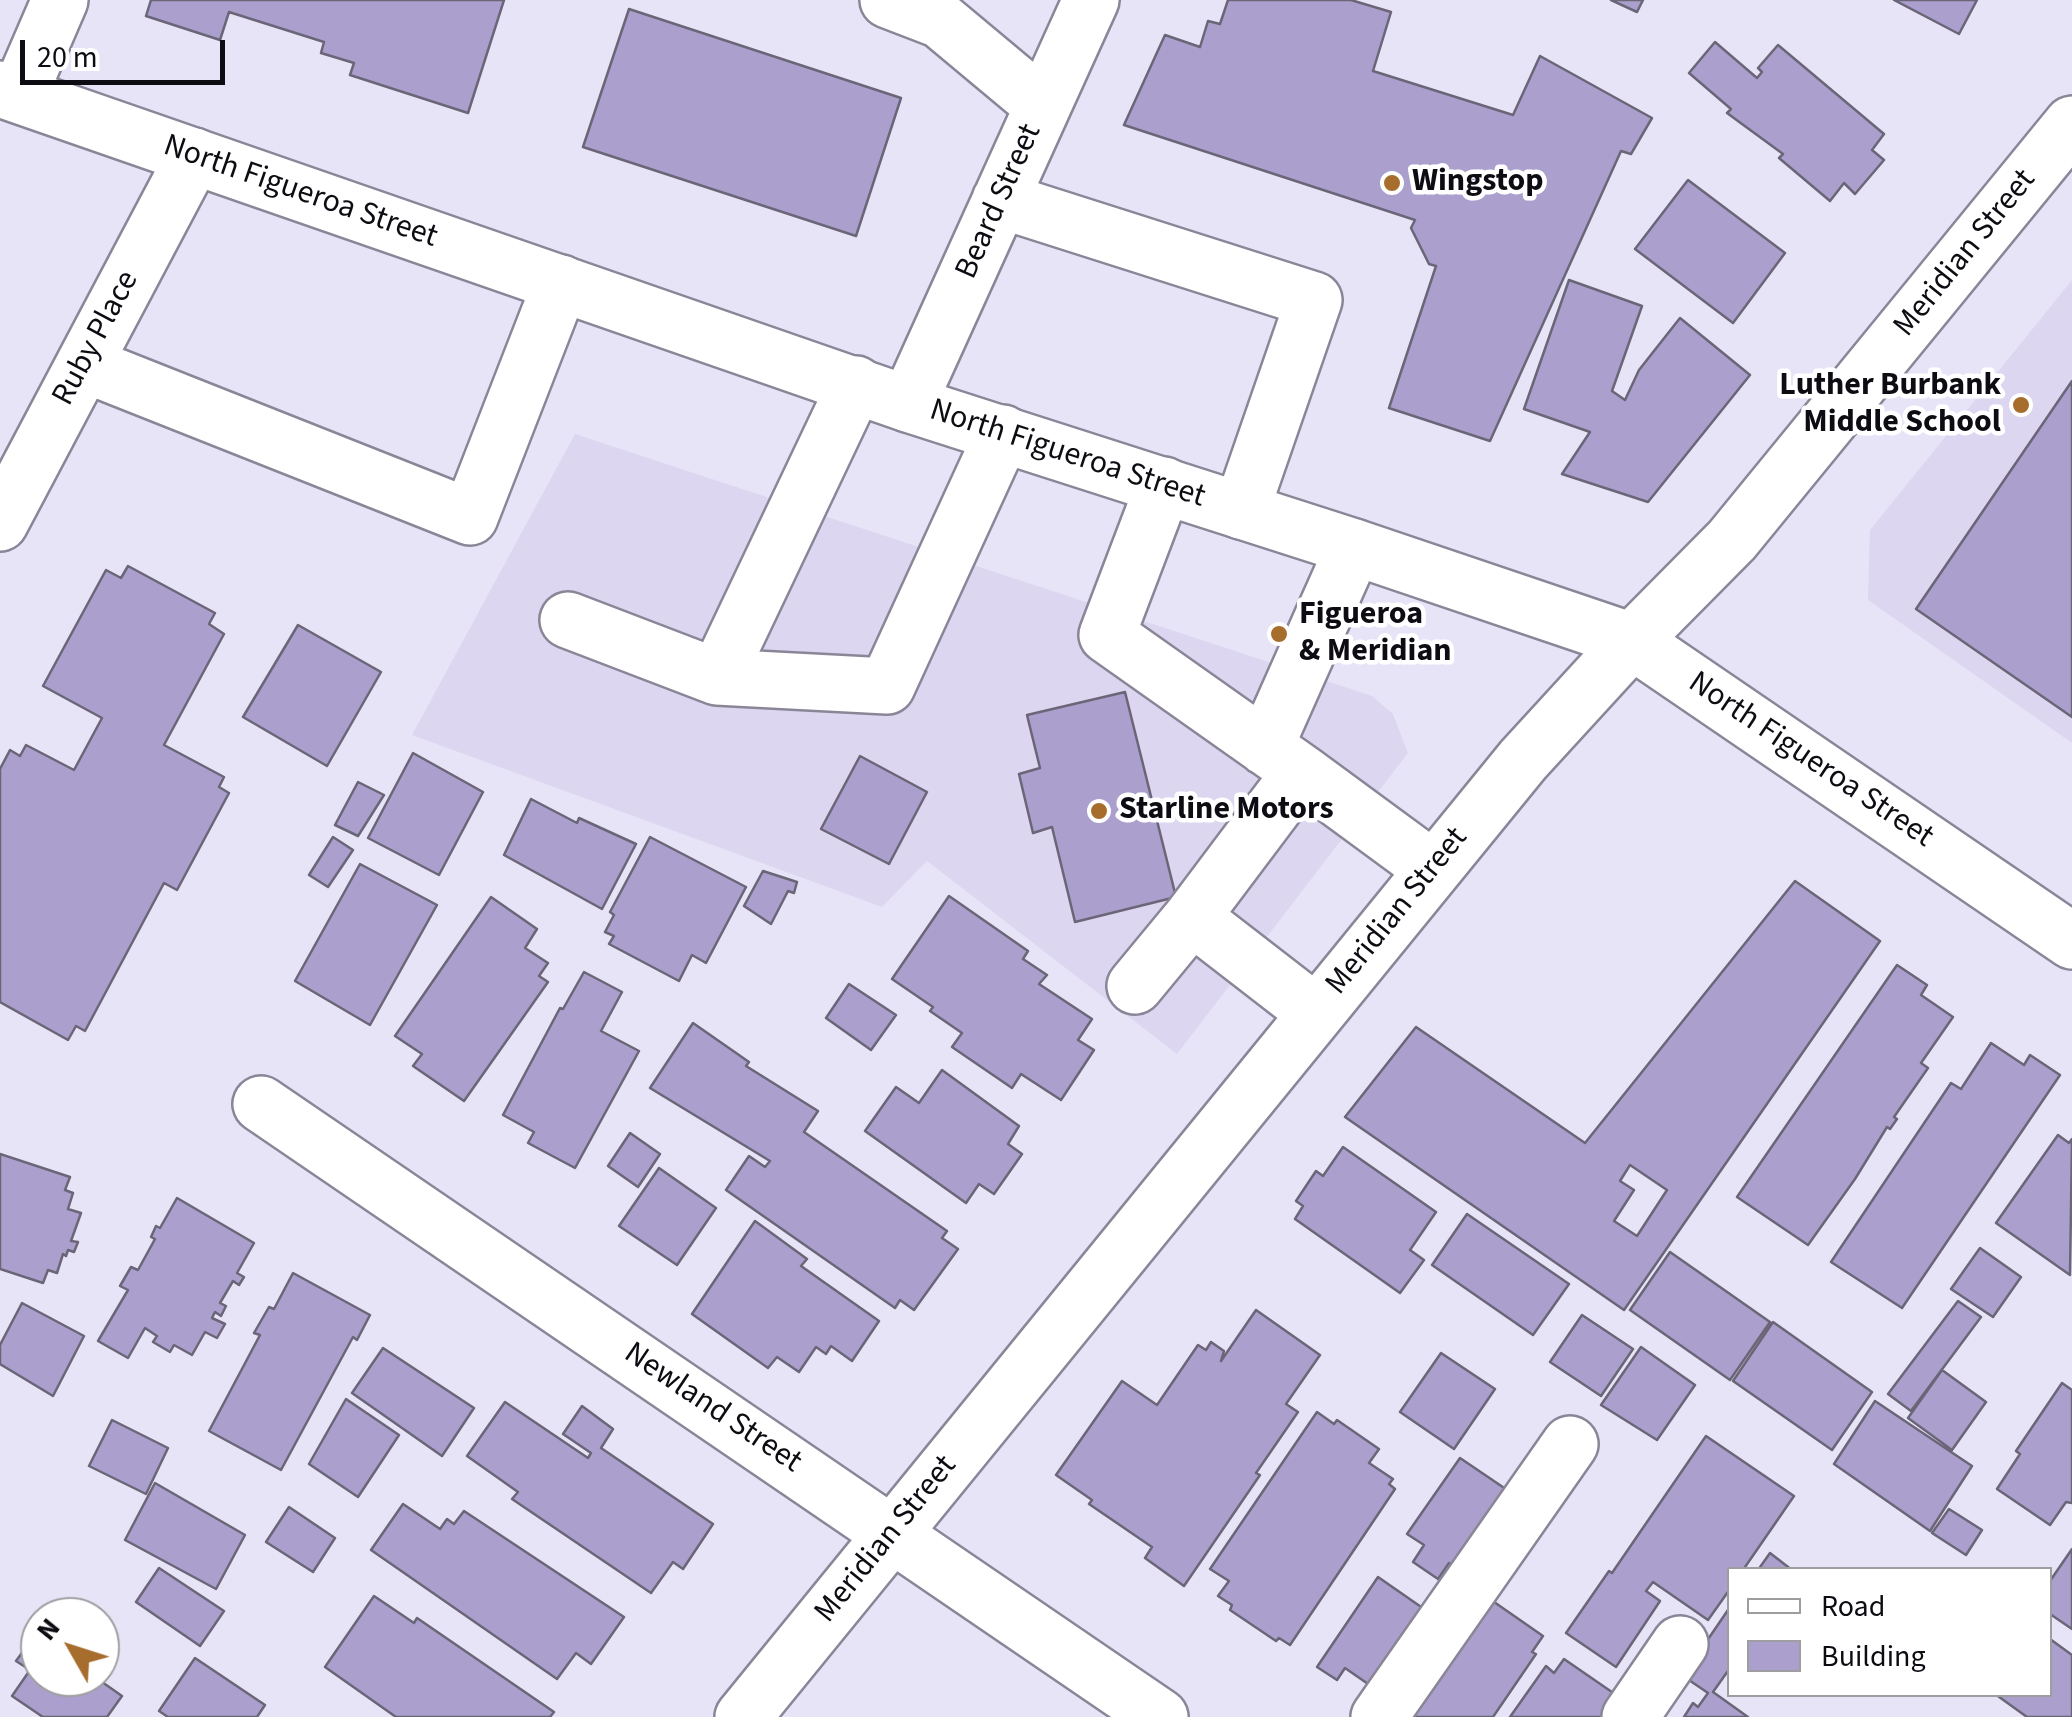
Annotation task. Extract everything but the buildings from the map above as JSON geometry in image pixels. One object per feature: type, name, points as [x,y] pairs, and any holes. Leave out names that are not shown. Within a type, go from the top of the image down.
[{"type":"street","points":[[9,92],[60,0]]},
{"type":"street","points":[[888,0],[940,20],[1043,106]]},
{"type":"street","name":"Beard Street","points":[[908,404],[1091,0]]},
{"type":"street","name":"North Figueroa Street","points":[[9,92],[908,404],[1632,640],[2072,941]]},
{"type":"street","name":"Meridian Street","points":[[743,1717],[1523,760],[1632,640],[1732,540],[2072,124]]},
{"type":"street","name":"Ruby Place","points":[[0,523],[194,156]]},
{"type":"street","points":[[1000,200],[1314,300],[1241,511]]},
{"type":"street","points":[[84,364],[470,517],[562,282]]},
{"type":"street","points":[[717,676],[856,384]]},
{"type":"street","points":[[568,620],[717,676],[887,686],[1004,433]]},
{"type":"street","points":[[1164,485],[1106,635],[1433,869]]},
{"type":"street","points":[[1135,986],[1192,917],[1283,759],[1354,547]]},
{"type":"street","points":[[1192,917],[1316,1013]]},
{"type":"street","name":"Newland Street","points":[[261,1104],[1160,1717]]},
{"type":"street","points":[[1379,1717],[1570,1444]]},
{"type":"street","points":[[1630,1717],[1680,1644]]},
{"type":"shaded area","name":"Luther Burbank Middle School","points":[[2072,280],[2072,743],[1868,600],[1870,530]]},
{"type":"shaded area","points":[[575,434],[1372,696],[1393,714],[1408,753],[1177,1054],[927,861],[882,907],[412,735]]},
{"type":"place","name":"Wingstop","points":[[1392,183]]},
{"type":"place","name":"Luther Burbank Middle School","points":[[2021,405]]},
{"type":"place","name":"Figueroa & Meridian","points":[[1279,634]]},
{"type":"place","name":"Starline Motors","points":[[1099,811]]}]
